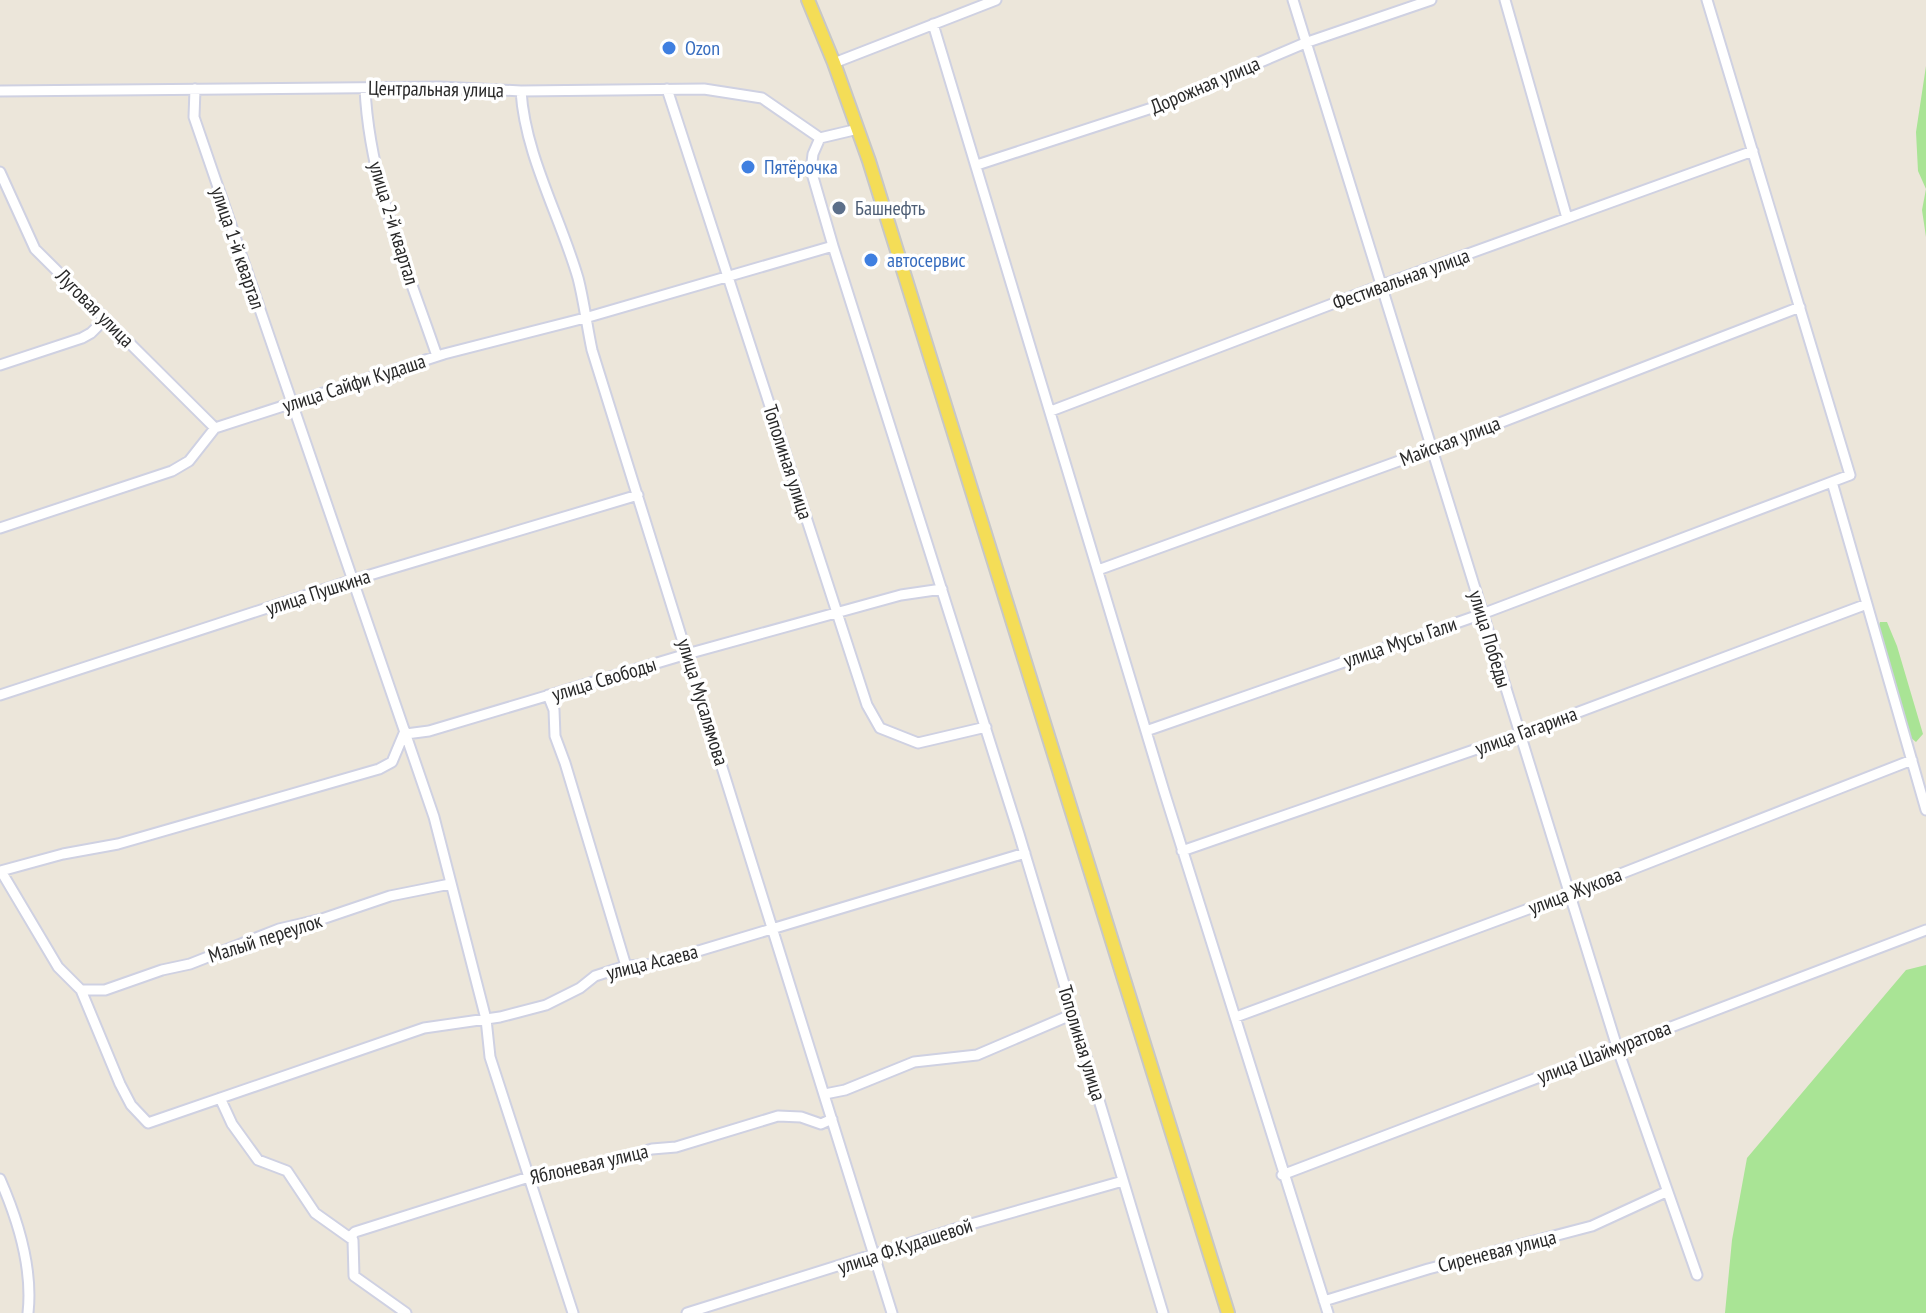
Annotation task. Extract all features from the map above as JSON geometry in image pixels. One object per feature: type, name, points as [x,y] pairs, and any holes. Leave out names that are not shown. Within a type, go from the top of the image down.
[{"type":"main road","points":[[808,0],[858,129],[1228,1313]]},
{"type":"street","name":"улица Победы","points":[[1293,0],[1617,1047],[1697,1275]]},
{"type":"street","name":"Дорожная улица","points":[[977,165],[1155,107],[1305,43],[1431,0]]},
{"type":"street","points":[[1505,0],[1567,218]]},
{"type":"street","points":[[1707,0],[1850,475],[1832,482],[1926,810]]},
{"type":"street","points":[[834,63],[992,1]]},
{"type":"street","points":[[933,24],[1182,851],[1328,1313]]},
{"type":"street","name":"Центральная улица","points":[[0,91],[440,87],[521,91],[704,89],[762,98],[820,138]]},
{"type":"street","name":"улица 2-й квартал","points":[[365,88],[367,126],[382,193],[437,356]]},
{"type":"street","name":"улица 1-й квартал","points":[[195,89],[194,117],[434,817],[486,1019],[490,1057],[573,1313]]},
{"type":"street","name":"Тополиная улица","points":[[667,89],[867,705],[880,728],[918,743],[986,727]]},
{"type":"street","name":"улица Мусалямова","points":[[521,91],[529,137],[578,280],[592,350],[892,1313]]},
{"type":"street","points":[[820,138],[858,129]]},
{"type":"street","name":"Тополиная улица","points":[[820,138],[813,154],[811,170],[833,246],[1025,853],[1163,1313]]},
{"type":"street","name":"Фестивальная улица","points":[[1051,411],[1382,285],[1753,151]]},
{"type":"street","name":"Луговая улица","points":[[0,172],[35,249],[215,428]]},
{"type":"street","name":"улица Сайфи Кудаша","points":[[215,428],[437,356],[585,318],[833,246]]},
{"type":"street","name":"Майская улица","points":[[1098,570],[1432,449],[1800,307]]},
{"type":"street","points":[[0,365],[82,338],[105,319]]},
{"type":"street","points":[[0,528],[172,471],[189,461],[215,428]]},
{"type":"street","name":"улица Мусы Гали","points":[[1146,731],[1482,614],[1832,482]]},
{"type":"street","name":"улица Пушкина","points":[[0,695],[353,580],[638,495]]},
{"type":"street","name":"улица Свободы","points":[[405,732],[429,731],[836,612],[901,595],[942,589]]},
{"type":"street","name":"улица Гагарина","points":[[1182,851],[1520,734],[1867,604]]},
{"type":"street","points":[[548,695],[554,710],[555,736],[626,966]]},
{"type":"street","points":[[81,990],[58,967],[1,871],[63,854],[130,841],[379,769],[392,762],[405,732]]},
{"type":"street","name":"улица Жукова","points":[[1236,1017],[1569,894],[1912,760]]},
{"type":"street","name":"улица Асаева","points":[[81,990],[120,1084],[131,1105],[148,1123],[424,1028],[486,1019],[546,1005],[580,988],[595,976],[626,966],[655,964],[1025,853]]},
{"type":"street","name":"Малый переулок","points":[[81,990],[105,990],[162,970],[190,964],[279,929],[322,919],[390,896],[450,884]]},
{"type":"street","name":"улица Шаймуратова","points":[[1282,1175],[1926,930]]},
{"type":"street","points":[[825,1094],[845,1090],[914,1062],[977,1055],[1073,1014]]},
{"type":"street","points":[[220,1098],[232,1124],[258,1160],[287,1171],[315,1213],[353,1240],[354,1276],[406,1313]]},
{"type":"street","name":"Яблоневая улица","points":[[350,1237],[355,1232],[529,1177],[548,1176],[652,1149],[676,1147],[778,1116],[801,1117],[821,1124],[832,1119]]},
{"type":"street","points":[[0,1179],[26,1258],[30,1286],[28,1313]]},
{"type":"street","name":"улица Ф.Кудашевой","points":[[687,1313],[971,1224],[1123,1181]]},
{"type":"street","name":"Сиреневая улица","points":[[1324,1301],[1428,1269],[1592,1226],[1666,1192]]},
{"type":"green space","points":[[1926,66],[1926,189],[1918,171],[1916,132]]},
{"type":"green space","points":[[1926,189],[1926,237],[1922,210]]},
{"type":"green space","points":[[1880,622],[1887,622],[1897,646],[1923,734],[1916,742],[1910,737],[1878,628]]},
{"type":"green space","points":[[1926,965],[1926,1313],[1725,1313],[1732,1240],[1747,1158],[1906,970]]},
{"type":"place","name":"Ozon","points":[[669,48]]},
{"type":"place","name":"Пятёрочка","points":[[748,167]]},
{"type":"place","name":"Башнефть","points":[[839,208]]},
{"type":"place","name":"автосервис","points":[[871,260]]}]
